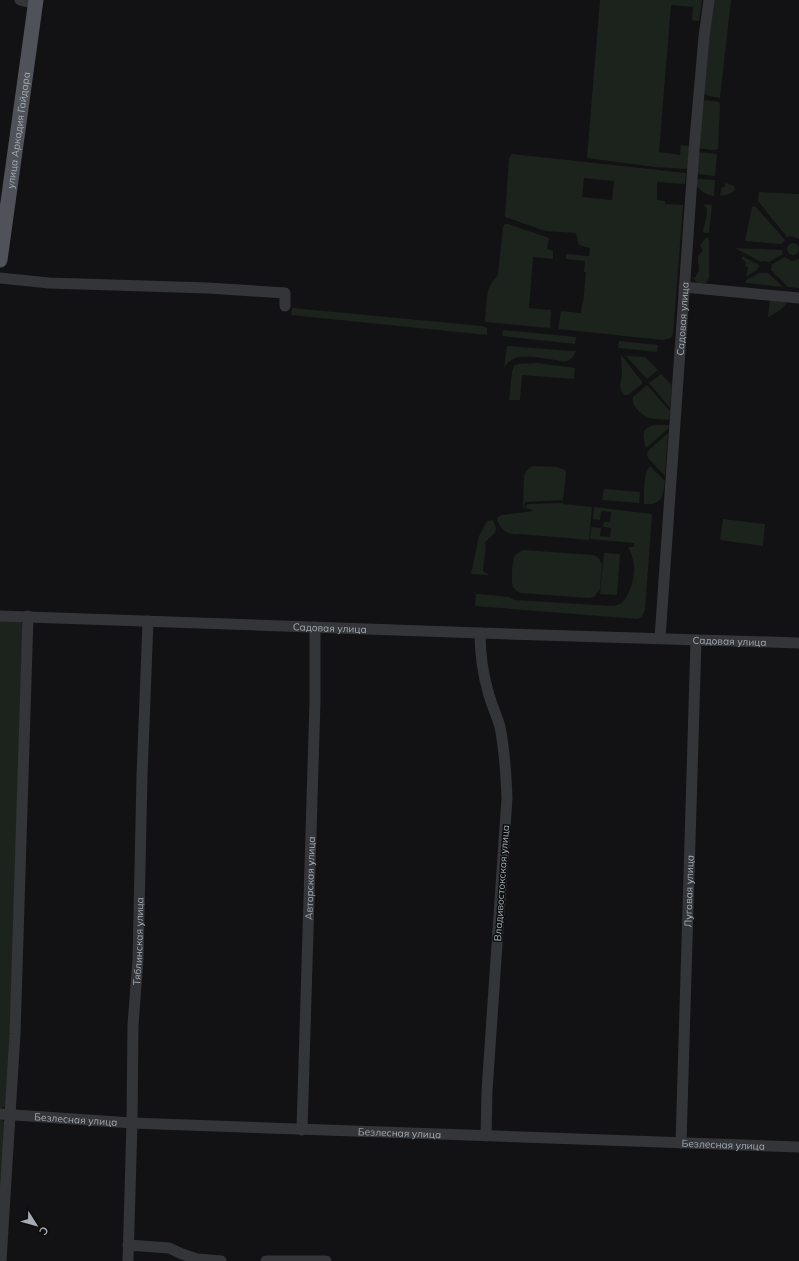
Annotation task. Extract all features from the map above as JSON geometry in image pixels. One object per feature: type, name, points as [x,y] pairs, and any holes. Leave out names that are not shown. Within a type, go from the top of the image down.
[{"type":"main road","name":"улица Аркадия Гайдара","points":[[0,260],[36,2]]},
{"type":"street","points":[[20,0],[36,2]]},
{"type":"street","name":"Садовая улица","points":[[660,638],[698,102],[709,0]]},
{"type":"street","points":[[0,278],[49,283],[208,288],[285,293],[285,306]]},
{"type":"street","points":[[684,287],[799,298]]},
{"type":"street","name":"Садовая улица","points":[[0,616],[480,634],[799,643]]},
{"type":"street","points":[[1,1261],[5,1114],[21,871],[28,616]]},
{"type":"street","name":"Тяблинская улица","points":[[128,1261],[133,1025],[138,959],[142,776],[148,621]]},
{"type":"street","name":"Авторская улица","points":[[302,1130],[315,709],[315,627]]},
{"type":"street","name":"Владивостокская улица","points":[[480,634],[480,649],[488,694],[499,726],[504,751],[507,798],[487,1091],[486,1136]]},
{"type":"street","name":"Луговая улица","points":[[681,1143],[696,640]]},
{"type":"street","name":"Безлесная улица","points":[[5,1114],[132,1123],[799,1148]]},
{"type":"street","points":[[128,1245],[169,1248],[197,1259],[221,1261]]},
{"type":"street","points":[[266,1261],[326,1261]]},
{"type":"shaded area","points":[[600,0],[702,0],[699,21],[692,20],[693,7],[671,5],[659,152],[680,155],[681,145],[689,146],[688,169],[655,167],[587,158]]},
{"type":"shaded area","points":[[714,0],[731,0],[720,98],[704,94],[707,45]]},
{"type":"shaded area","points":[[704,101],[719,102],[720,104],[718,149],[712,150],[698,148]]},
{"type":"shaded area","points":[[698,152],[717,154],[715,176],[697,174]]},
{"type":"shaded area","points":[[512,154],[686,173],[685,184],[657,182],[657,200],[665,201],[665,204],[683,205],[673,334],[671,338],[663,340],[558,329],[561,311],[581,313],[583,303],[586,272],[584,272],[585,261],[566,259],[566,254],[589,256],[590,248],[579,245],[576,233],[545,231],[505,217],[509,158]],"holes":[[[584,178],[614,181],[612,200],[582,197]]]},
{"type":"shaded area","points":[[696,179],[715,180],[714,196],[709,195],[697,187],[695,185]]},
{"type":"shaded area","points":[[725,183],[734,186],[735,190],[732,193],[720,195],[722,187],[725,187]]},
{"type":"shaded area","points":[[759,192],[799,194],[799,239],[792,236],[787,237],[758,201]]},
{"type":"shaded area","points":[[705,204],[712,205],[709,233],[705,233],[703,231],[707,214],[707,208],[704,206]]},
{"type":"shaded area","points":[[755,206],[785,240],[782,244],[745,241],[752,207]]},
{"type":"shaded area","points":[[505,224],[549,238],[547,249],[553,251],[553,259],[533,257],[529,308],[551,310],[550,328],[485,322],[489,288],[498,274],[503,227]]},
{"type":"shaded area","points":[[708,237],[709,278],[706,283],[698,283],[691,277],[695,278],[699,270],[698,256],[703,250],[700,245]]},
{"type":"shaded area","points":[[791,243],[795,243],[799,249],[795,255],[791,255],[787,251],[787,247]]},
{"type":"shaded area","points":[[735,248],[782,250],[783,254],[769,262],[761,262]]},
{"type":"shaded area","points":[[742,256],[759,265],[758,269],[746,277],[748,267],[745,266],[746,262],[742,259]]},
{"type":"shaded area","points":[[785,257],[792,261],[799,259],[799,288],[788,287],[771,270],[771,265]]},
{"type":"shaded area","points":[[759,273],[768,273],[783,287],[746,283],[746,280]]},
{"type":"shaded area","points":[[770,299],[787,301],[782,309],[768,317]]},
{"type":"shaded area","points":[[292,308],[482,326],[487,328],[487,335],[291,315]]},
{"type":"shaded area","points":[[503,330],[576,337],[575,344],[502,336]]},
{"type":"shaded area","points":[[619,341],[658,345],[657,352],[618,348]]},
{"type":"shaded area","points":[[507,346],[576,351],[574,356],[568,361],[534,357],[517,357],[504,368]]},
{"type":"shaded area","points":[[621,355],[643,383],[628,395],[624,395],[620,386],[622,375]]},
{"type":"shaded area","points":[[626,356],[645,357],[658,370],[647,379]]},
{"type":"shaded area","points":[[537,363],[575,368],[574,379],[522,375],[520,400],[509,400],[514,366],[519,364]]},
{"type":"shaded area","points":[[661,374],[672,385],[670,408],[649,383]]},
{"type":"shaded area","points":[[647,385],[670,411],[669,420],[648,417],[640,413],[635,406],[633,397]]},
{"type":"shaded area","points":[[669,425],[669,428],[646,448],[644,436],[645,430],[650,426]]},
{"type":"shaded area","points":[[668,433],[665,476],[648,458],[647,454],[649,450]]},
{"type":"shaded area","points":[[532,466],[557,467],[565,470],[566,474],[563,500],[525,502],[524,509],[523,508],[524,476],[526,471]]},
{"type":"shaded area","points":[[650,466],[665,481],[662,495],[658,502],[644,504],[645,479]]},
{"type":"shaded area","points":[[604,489],[640,492],[639,503],[602,500]]},
{"type":"shaded area","points":[[563,503],[592,507],[589,540],[512,534],[502,529],[498,522],[497,518],[501,515],[534,511],[526,508],[527,504]]},
{"type":"shaded area","points":[[594,507],[652,514],[645,610],[642,616],[638,619],[475,606],[476,594],[509,597],[514,600],[613,606],[623,601],[630,590],[632,583],[634,562],[628,547],[634,547],[634,543],[590,539],[591,527],[601,528],[600,536],[610,537],[611,528],[603,527],[604,522],[610,522],[611,512],[601,511],[600,520],[593,519]]},
{"type":"shaded area","points":[[723,519],[765,524],[763,546],[720,540]]},
{"type":"shaded area","points":[[493,520],[496,528],[495,533],[485,543],[486,550],[483,571],[489,575],[471,574],[479,536],[487,521]]},
{"type":"shaded area","points":[[524,550],[596,556],[602,565],[600,589],[594,597],[589,598],[519,592],[512,585],[513,564],[516,555]]},
{"type":"shaded area","points":[[604,553],[620,554],[617,595],[600,594]]},
{"type":"shaded area","points":[[0,620],[19,620],[24,627],[8,1098],[4,1107],[0,1109]]},
{"type":"shaded area","points":[[0,1119],[6,1123],[0,1214]]}]
